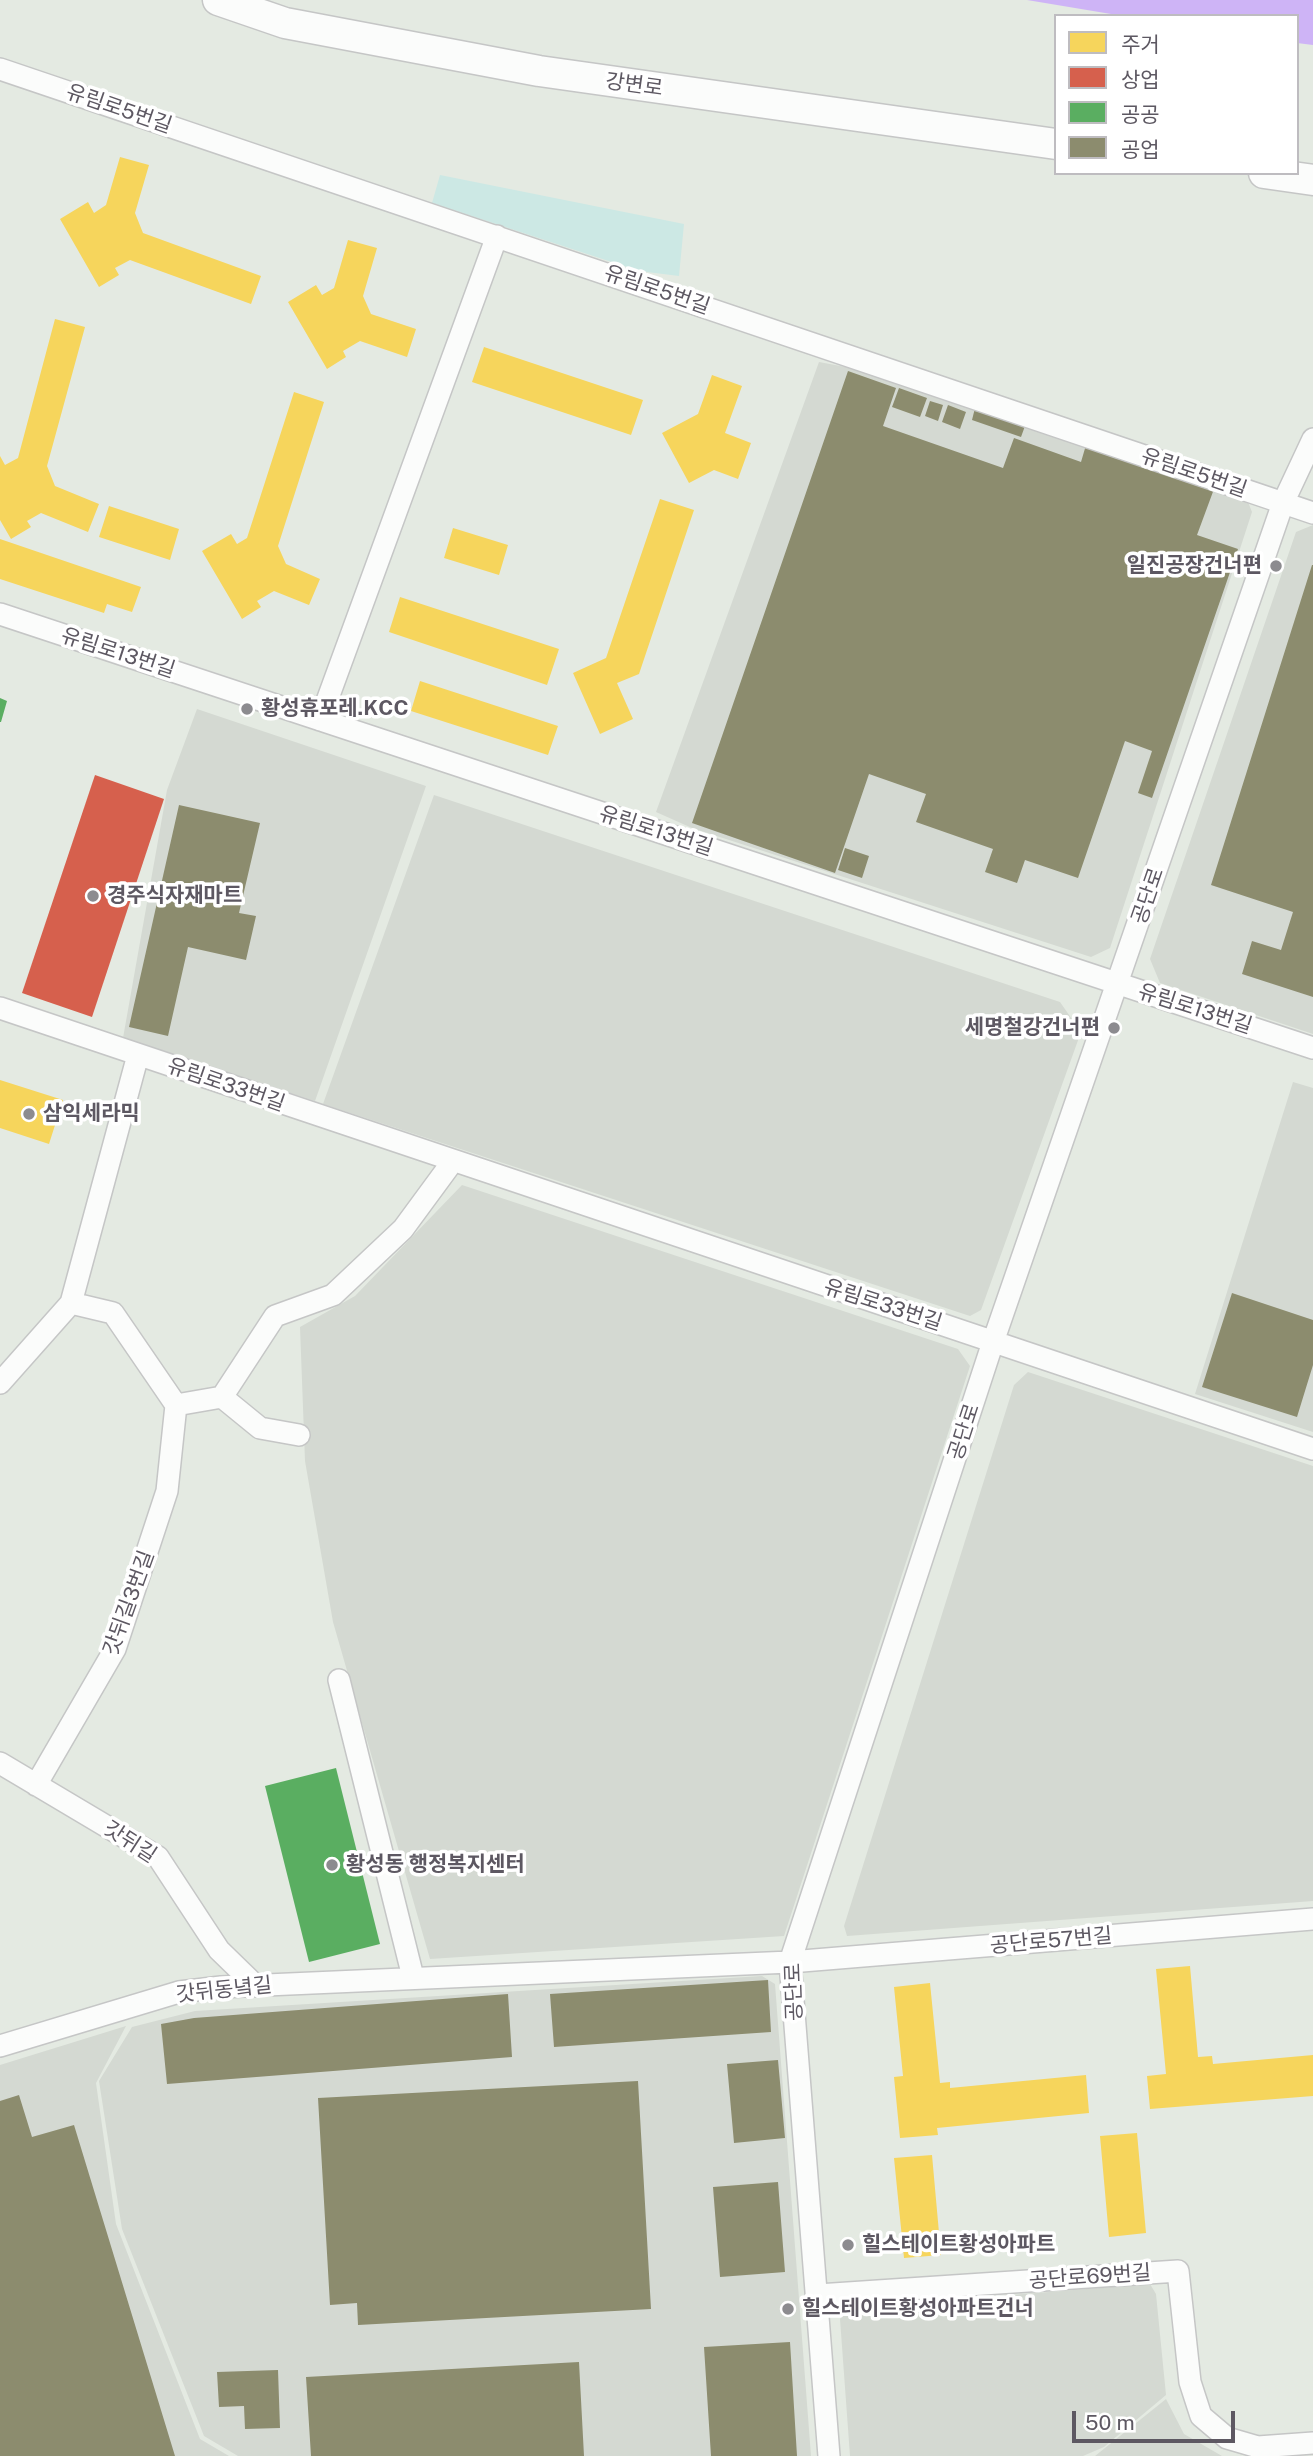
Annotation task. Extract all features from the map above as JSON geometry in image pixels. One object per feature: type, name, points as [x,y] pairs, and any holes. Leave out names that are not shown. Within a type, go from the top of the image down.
[{"type":"street","name":"강변로","points":[[218,0],[285,23],[538,71],[1054,144]]},
{"type":"street","name":"유림로5번길","points":[[0,69],[1313,513]]},
{"type":"street","points":[[1278,175],[1313,180]]},
{"type":"street","points":[[320,720],[497,236]]},
{"type":"street","name":"공단로","points":[[828,2456],[818,2295],[790,1962],[993,1342],[1283,503],[1313,439]]},
{"type":"street","name":"유림로13번길","points":[[0,614],[1313,1048]]},
{"type":"street","name":"유림로33번길","points":[[0,1008],[1313,1449]]},
{"type":"street","points":[[0,1383],[71,1303],[138,1055]]},
{"type":"street","points":[[71,1303],[113,1313],[176,1405],[222,1397],[275,1316],[333,1295],[403,1229],[453,1161]]},
{"type":"street","points":[[222,1397],[260,1428],[299,1435]]},
{"type":"street","name":"갓뒤길3번길","points":[[36,1785],[116,1649],[167,1491],[176,1405]]},
{"type":"street","points":[[339,1680],[412,1977]]},
{"type":"street","name":"갓뒤길","points":[[0,1763],[158,1857],[219,1950],[256,1986]]},
{"type":"street","name":"공단로57번길","points":[[790,1962],[1313,1920]]},
{"type":"street","name":"갓뒤동녘길","points":[[0,2046],[178,1992],[412,1977],[790,1962]]},
{"type":"street","name":"공단로69번길","points":[[818,2295],[1178,2272],[1190,2382],[1201,2416],[1227,2438],[1258,2447],[1313,2443]]},
{"type":"shaded area","points":[[1027,0],[1313,0],[1313,45],[1299,43],[1299,14],[1111,14]]},
{"type":"shaded area","points":[[440,175],[684,224],[679,276],[639,271],[432,203]]},
{"type":"shaded area","points":[[819,362],[851,368],[1246,497],[1252,512],[1110,948],[1091,957],[692,828],[656,812]]},
{"type":"shaded area","points":[[1313,525],[1313,1034],[1160,983],[1150,959],[1296,532]]},
{"type":"shaded area","points":[[197,709],[426,786],[315,1101],[123,1038],[167,790]]},
{"type":"shaded area","points":[[434,795],[1060,1002],[1081,1032],[981,1310],[970,1316],[323,1104]]},
{"type":"shaded area","points":[[1293,1082],[1313,1088],[1313,1432],[1195,1394]]},
{"type":"shaded area","points":[[462,1185],[958,1349],[970,1366],[784,1936],[430,1959],[333,1622],[305,1461],[300,1327],[355,1296]]},
{"type":"shaded area","points":[[1028,1372],[1313,1466],[1313,1901],[847,1936],[844,1926],[1014,1385]]},
{"type":"shaded area","points":[[762,1976],[775,1984],[811,2456],[238,2456],[204,2436],[122,2229],[99,2081],[132,2027],[195,2011]]},
{"type":"shaded area","points":[[126,2026],[96,2083],[116,2224],[200,2439],[229,2456],[0,2456],[0,2065]]},
{"type":"shaded area","points":[[1150,2284],[1156,2294],[1166,2395],[1104,2447],[1083,2456],[850,2456],[840,2319],[846,2308]]},
{"type":"shaded area","points":[[1166,2399],[1184,2434],[1222,2456],[1095,2456]]},
{"type":"building: 주거","points":[[120,157],[149,165],[135,213],[143,233],[261,276],[251,304],[130,260],[115,268],[119,275],[99,287],[60,219],[88,202],[94,213],[106,205]]},
{"type":"building: 주거","points":[[348,240],[377,248],[363,296],[371,314],[416,329],[407,357],[360,341],[343,351],[346,357],[327,369],[288,302],[316,285],[322,295],[334,288]]},
{"type":"building: 주거","points":[[55,319],[85,327],[47,466],[55,486],[99,504],[88,532],[41,513],[27,521],[31,527],[11,539],[0,520],[0,456],[5,465],[18,458]]},
{"type":"building: 주거","points":[[484,347],[643,400],[631,435],[472,382]]},
{"type":"building: 주거","points":[[712,375],[742,386],[725,433],[751,443],[738,479],[714,470],[689,483],[662,433],[698,414]]},
{"type":"building: 주거","points":[[294,392],[324,402],[278,546],[286,564],[320,579],[309,605],[274,591],[257,601],[261,607],[242,619],[202,551],[231,534],[237,544],[247,538]]},
{"type":"building: 주거","points":[[660,499],[694,510],[639,674],[617,683],[633,719],[600,734],[573,673],[606,658]]},
{"type":"building: 주거","points":[[109,506],[179,529],[170,560],[99,537]]},
{"type":"building: 주거","points":[[453,528],[508,545],[499,575],[444,558]]},
{"type":"building: 주거","points":[[0,539],[141,587],[132,612],[107,604],[104,613],[0,579]]},
{"type":"building: 주거","points":[[400,597],[559,649],[547,685],[389,632]]},
{"type":"building: 주거","points":[[420,681],[558,726],[548,755],[411,711]]},
{"type":"building: 주거","name":"삼익세라믹","points":[[0,1080],[63,1100],[49,1144],[0,1128]]},
{"type":"building: 주거","points":[[1190,1966],[1198,2057],[1212,2056],[1213,2064],[1313,2055],[1313,2096],[1150,2109],[1147,2076],[1166,2074],[1156,1969]]},
{"type":"building: 주거","points":[[930,1983],[940,2083],[950,2082],[950,2088],[1086,2075],[1089,2113],[937,2128],[938,2135],[900,2138],[894,2077],[903,2076],[894,1987]]},
{"type":"building: 주거","points":[[1137,2133],[1146,2233],[1109,2237],[1100,2136]]},
{"type":"building: 주거","points":[[932,2155],[941,2255],[904,2258],[894,2158]]},
{"type":"building: 상업","name":"경주식자재마트","points":[[95,775],[164,799],[92,1017],[22,993]]},
{"type":"building: 공공","points":[[0,698],[7,701],[1,722],[0,722]]},
{"type":"building: 공공","points":[[336,1768],[380,1944],[309,1962],[265,1786]]},
{"type":"building: 공업","points":[[848,371],[896,388],[883,426],[1003,468],[1014,438],[1081,462],[1086,445],[1214,489],[1197,535],[1238,549],[1152,798],[1138,793],[1152,751],[1125,741],[1078,878],[1025,860],[1017,883],[985,872],[993,849],[916,822],[926,794],[869,774],[835,873],[692,823]]},
{"type":"building: 공업","points":[[899,388],[927,398],[920,417],[892,407]]},
{"type":"building: 공업","points":[[930,401],[943,405],[938,421],[925,416]]},
{"type":"building: 공업","points":[[948,405],[966,412],[960,429],[942,422]]},
{"type":"building: 공업","points":[[975,408],[1025,426],[1021,437],[972,420]]},
{"type":"building: 공업","points":[[1312,565],[1313,997],[1242,974],[1252,941],[1281,950],[1293,912],[1211,885]]},
{"type":"building: 공업","points":[[179,805],[260,823],[239,913],[256,916],[246,960],[188,947],[168,1036],[129,1027]]},
{"type":"building: 공업","points":[[845,848],[869,856],[862,878],[838,870]]},
{"type":"building: 공업","points":[[1232,1293],[1313,1320],[1313,1365],[1297,1417],[1202,1387]]},
{"type":"building: 공업","points":[[768,1980],[771,2032],[554,2047],[550,1994]]},
{"type":"building: 공업","points":[[508,1994],[512,2057],[167,2084],[161,2024],[194,2018]]},
{"type":"building: 공업","points":[[778,2060],[785,2138],[734,2143],[727,2064]]},
{"type":"building: 공업","points":[[638,2081],[651,2309],[358,2325],[357,2303],[330,2305],[318,2098]]},
{"type":"building: 공업","points":[[19,2095],[32,2137],[74,2125],[175,2456],[0,2456],[0,2101]]},
{"type":"building: 공업","points":[[778,2182],[785,2272],[720,2277],[713,2187]]},
{"type":"building: 공업","points":[[790,2342],[797,2456],[711,2456],[704,2347]]},
{"type":"building: 공업","points":[[579,2362],[584,2456],[311,2456],[306,2377]]},
{"type":"building: 공업","points":[[278,2370],[280,2428],[245,2429],[244,2406],[219,2407],[217,2372]]},
{"type":"place","name":"일진공장건너편","points":[[1276,566]]},
{"type":"place","name":"황성휴포레.KCC","points":[[247,709]]},
{"type":"place","name":"경주식자재마트","points":[[93,896]]},
{"type":"place","name":"세명철강건너편","points":[[1114,1028]]},
{"type":"place","name":"삼익세라믹","points":[[29,1114]]},
{"type":"place","name":"황성동 행정복지센터","points":[[332,1865]]},
{"type":"place","name":"힐스테이트황성아파트","points":[[848,2245]]},
{"type":"place","name":"힐스테이트황성아파트건너","points":[[788,2309]]}]
